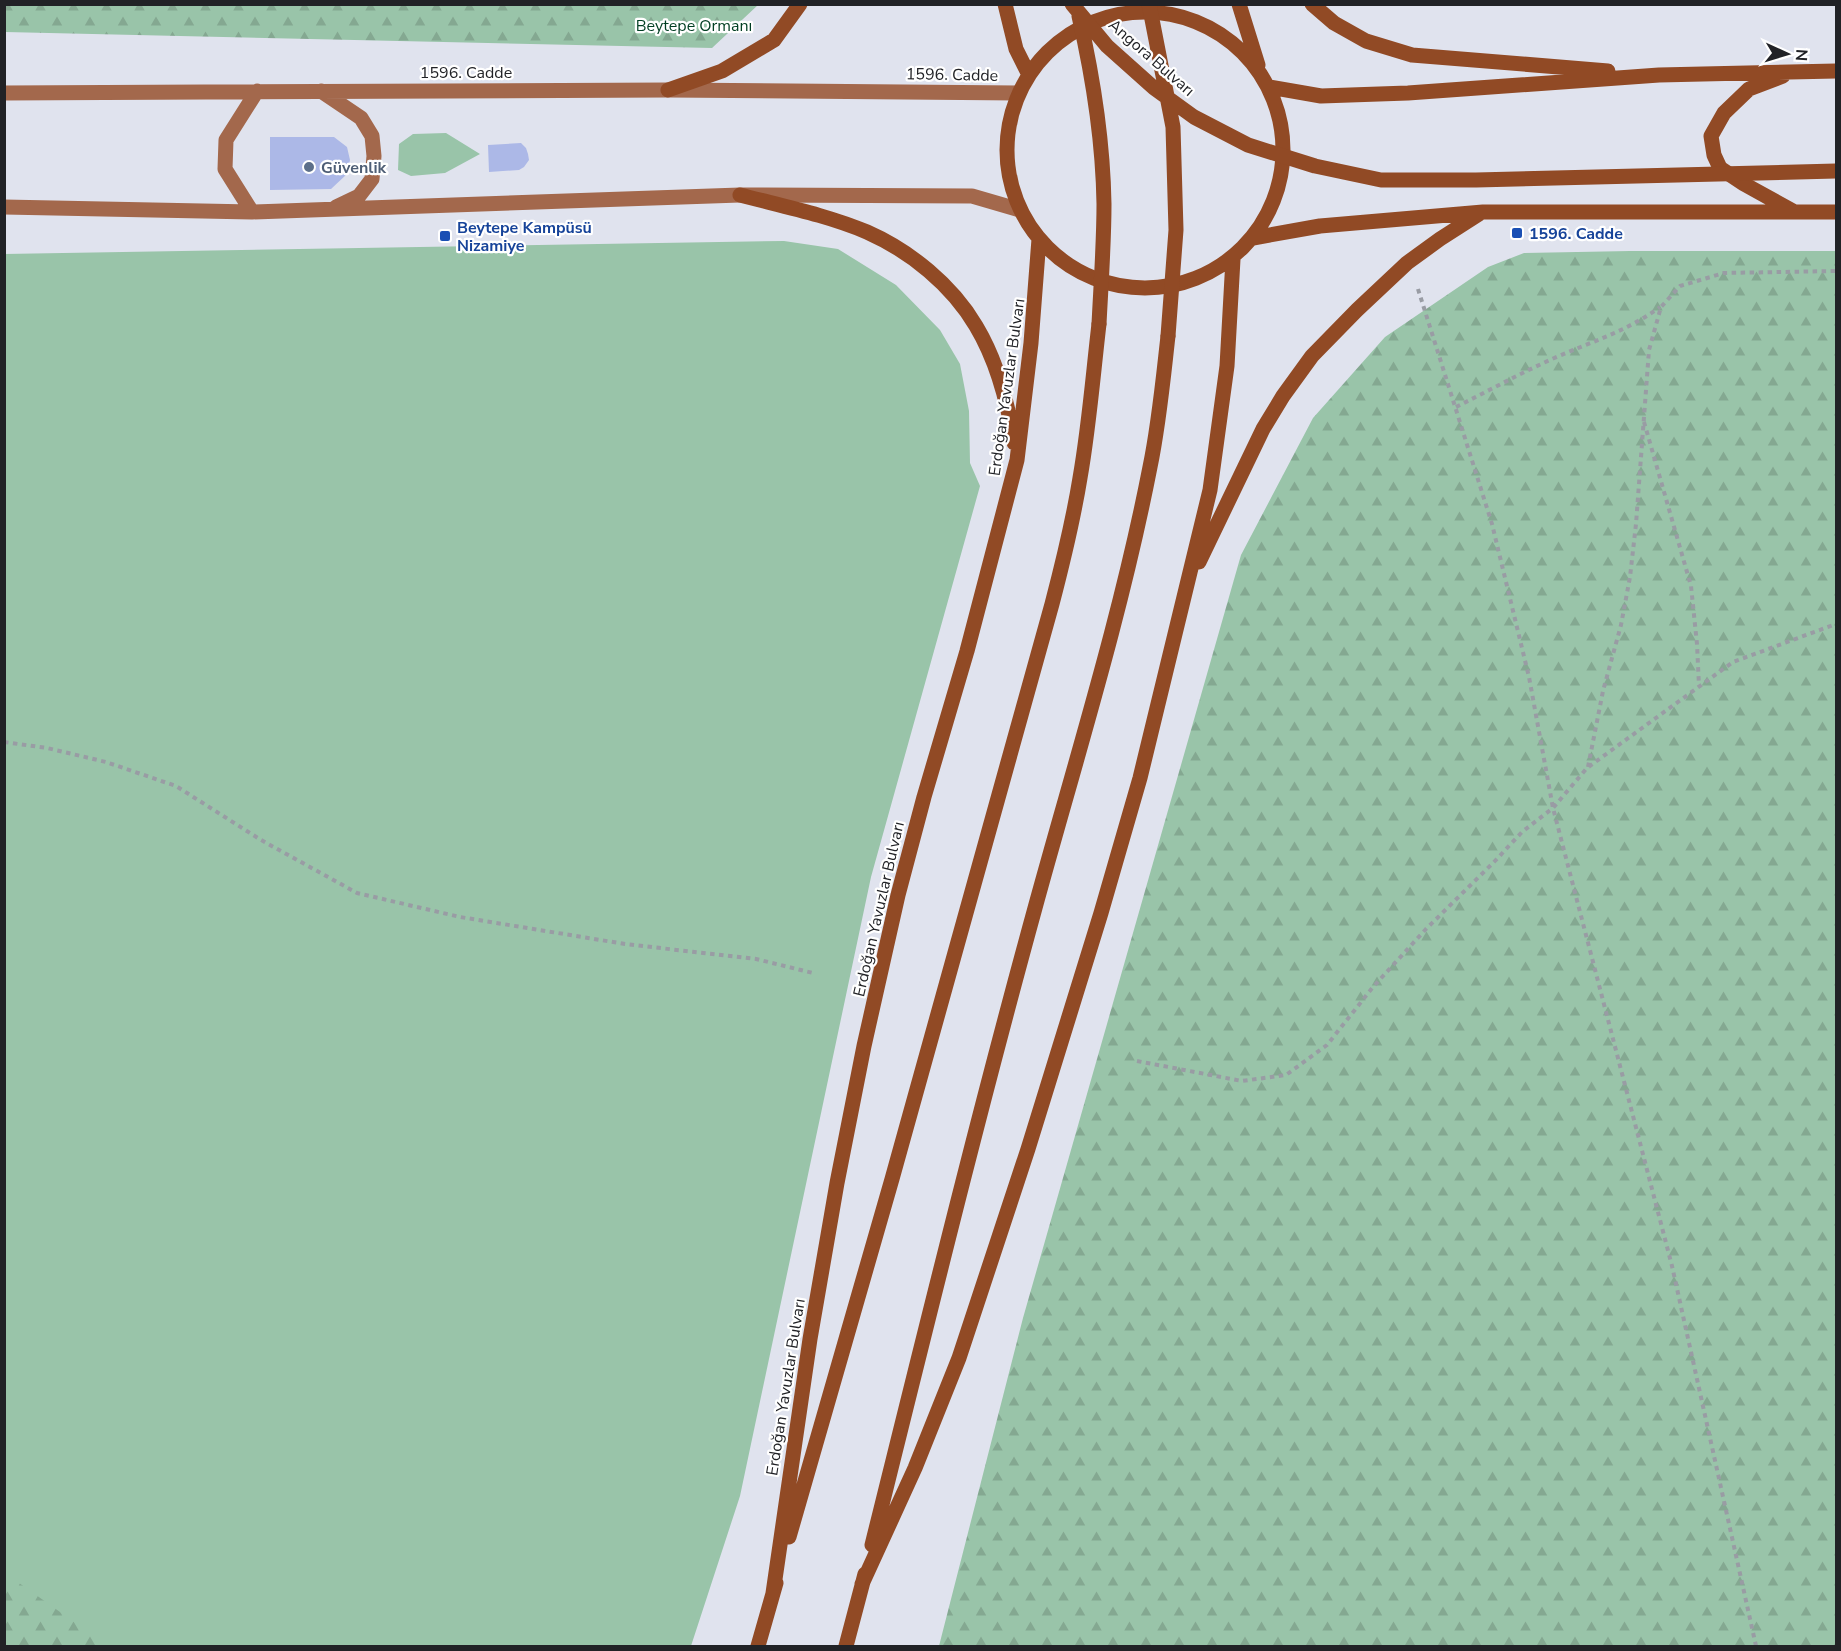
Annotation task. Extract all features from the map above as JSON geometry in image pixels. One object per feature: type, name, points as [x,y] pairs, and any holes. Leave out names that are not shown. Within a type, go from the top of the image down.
[{"type":"main road","points":[[668,90],[722,71],[774,40],[800,4]]},
{"type":"main road","points":[[1005,4],[1016,49],[1029,75]]},
{"type":"main road","name":"Angora Bulvarı","points":[[1072,4],[1107,46],[1154,88],[1194,117],[1248,145],[1315,166],[1381,180],[1836,171]]},
{"type":"main road","name":"Erdoğan Yavuzlar Bulvarı","points":[[758,1647],[892,1179],[1069,538],[1089,420],[1099,324],[1104,203],[1100,138],[1086,44],[1077,4]]},
{"type":"main road","points":[[846,1647],[956,1207],[1116,619],[1151,465],[1161,403],[1176,230],[1173,127],[1149,4]]},
{"type":"main road","points":[[1239,4],[1260,71]]},
{"type":"main road","points":[[1312,4],[1334,23],[1366,41],[1412,56],[1659,75]]},
{"type":"main road","name":"1596. Cadde","points":[[4,93],[668,90],[1019,93],[1029,75],[1056,43],[1089,23],[1126,12],[1164,12],[1201,22],[1234,43],[1260,71],[1278,108],[1283,131],[1283,169],[1272,206],[1253,238]]},
{"type":"main road","points":[[1269,87],[1321,96],[1407,93],[1659,75],[1836,71]]},
{"type":"main road","points":[[1795,72],[1749,89],[1724,113],[1711,136],[1714,155],[1720,168],[1797,213]]},
{"type":"main road","points":[[252,212],[225,169],[226,140],[257,91]]},
{"type":"main road","points":[[321,91],[361,118],[372,135],[374,156],[372,178],[359,196],[330,210]]},
{"type":"main road","points":[[1019,93],[1009,122],[1007,152],[1011,182],[1020,210],[1039,239],[1068,266],[1103,283],[1141,289],[1179,285],[1215,270],[1233,259],[1253,238],[1320,226],[1483,212],[1836,212]]},
{"type":"main road","points":[[4,207],[252,212],[740,195],[972,196],[1020,210]]},
{"type":"main road","points":[[740,195],[822,217],[867,232],[897,248],[928,270],[961,304],[977,327],[992,359],[1010,415],[1017,460]]},
{"type":"main road","points":[[1186,589],[1263,429],[1312,356],[1407,263],[1483,212]]},
{"type":"main road","name":"Erdoğan Yavuzlar Bulvarı","points":[[773,1593],[812,1328],[864,1046],[898,896],[924,797],[968,651],[1017,460],[1031,343],[1039,239]]},
{"type":"main road","points":[[862,1584],[915,1468],[996,1251],[1101,913],[1140,778],[1210,490],[1227,366],[1233,259]]},
{"type":"path","points":[[1407,263],[1420,294],[1492,524],[1529,677],[1553,808],[1672,1266],[1756,1647]]},
{"type":"path","points":[[1456,407],[1531,368],[1641,321],[1661,307],[1680,286],[1724,273],[1836,271]]},
{"type":"path","points":[[1587,768],[1630,577],[1649,350],[1661,307]]},
{"type":"path","points":[[1643,418],[1691,586],[1699,687]]},
{"type":"path","points":[[1137,1061],[1242,1081],[1286,1075],[1327,1045],[1373,987],[1426,929],[1522,832],[1553,808],[1587,768],[1733,662],[1836,624]]},
{"type":"path","points":[[4,742],[47,748],[106,762],[176,786],[261,840],[357,893],[460,917],[625,944],[756,959],[813,973]]},
{"type":"green space","name":"Beytepe Ormanı","points":[[5,4],[758,5],[712,48],[5,32]]},
{"type":"green space","points":[[446,133],[480,154],[445,173],[411,176],[398,170],[399,144],[413,134]]},
{"type":"green space","points":[[784,241],[838,249],[896,285],[940,330],[960,364],[969,411],[970,463],[980,486],[871,877],[740,1496],[691,1646],[5,1646],[4,254]]},
{"type":"green space","points":[[1836,251],[1836,1646],[939,1646],[1023,1318],[1241,555],[1313,418],[1385,337],[1488,267],[1524,253]]},
{"type":"green space","points":[[5,1573],[108,1646],[5,1646]]},
{"type":"building","name":"Güvenlik","points":[[270,137],[334,137],[347,147],[350,160],[347,174],[331,189],[270,190]]},
{"type":"building","points":[[521,143],[526,148],[529,160],[524,167],[519,170],[489,172],[488,145]]},
{"type":"place","name":"Güvenlik","points":[[309,167]]},
{"type":"place","name":"1596. Cadde","points":[[1517,233]]},
{"type":"place","name":"Beytepe Kampüsü Nizamiye","points":[[445,236]]}]
